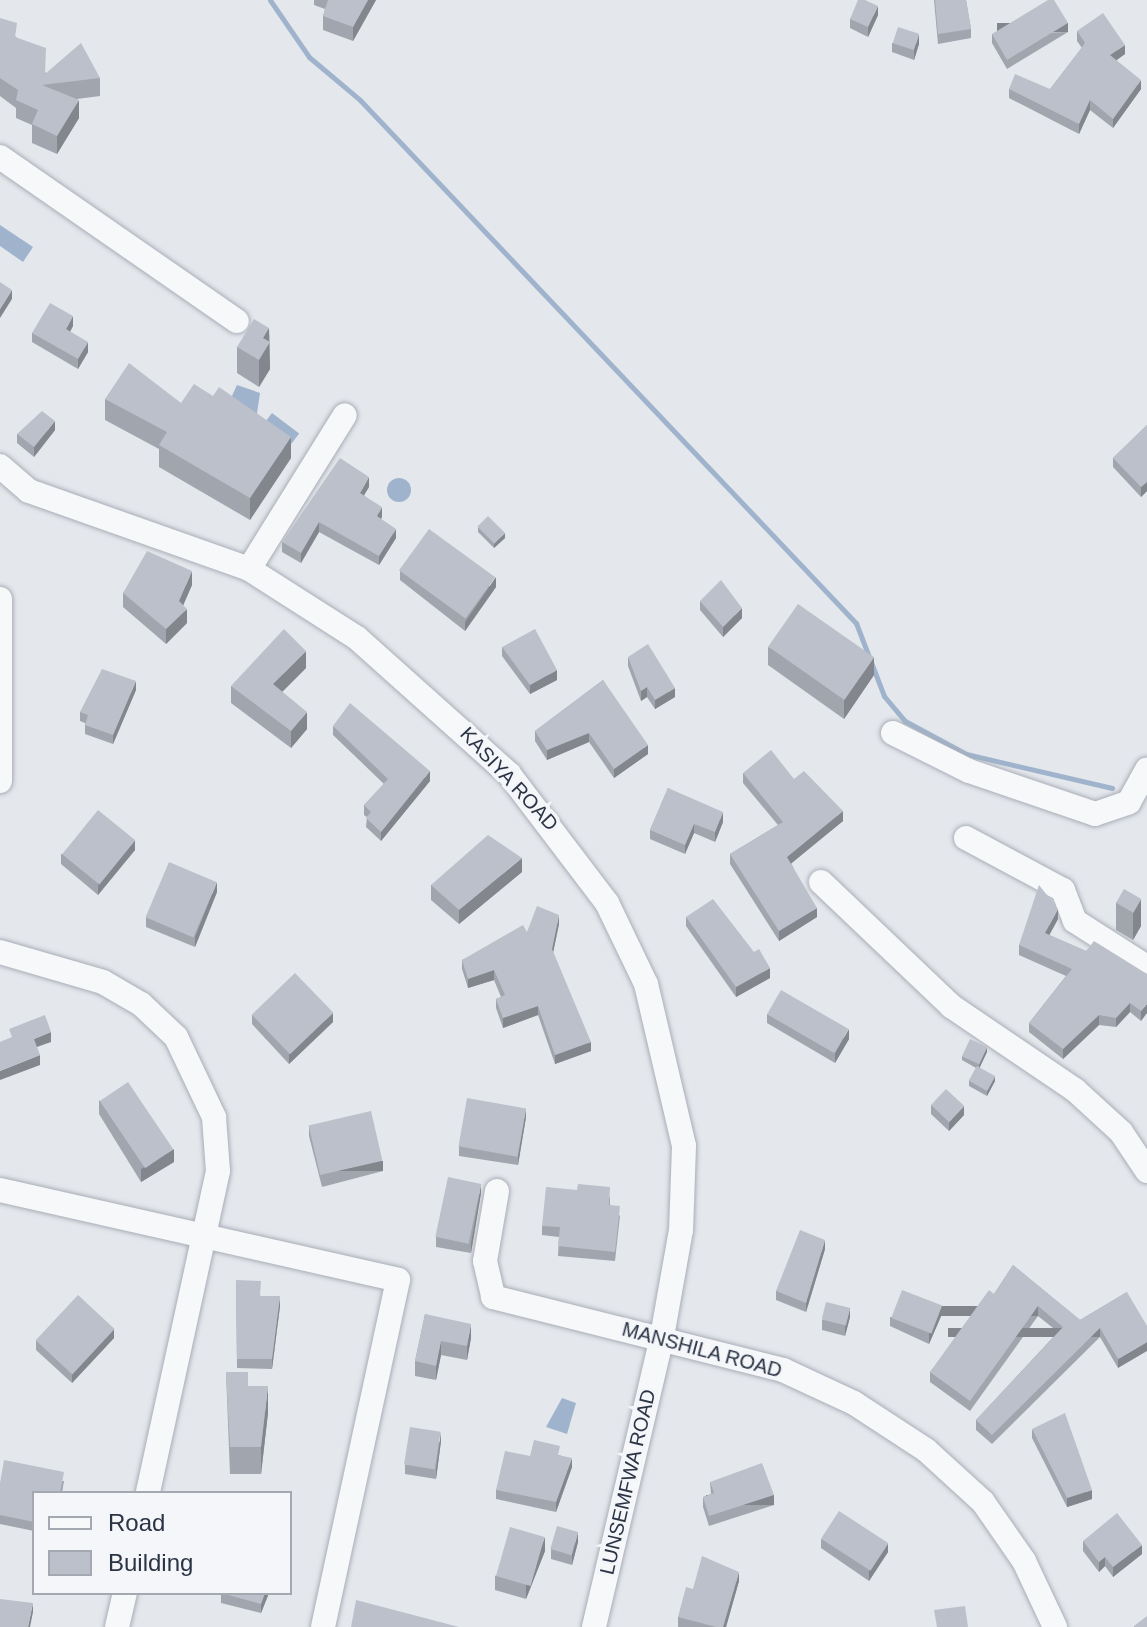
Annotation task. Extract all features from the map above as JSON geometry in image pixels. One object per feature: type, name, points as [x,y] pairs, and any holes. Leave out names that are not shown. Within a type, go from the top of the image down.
[{"type":"street","points":[[0,157],[237,321]]},
{"type":"street","points":[[249,569],[345,415]]},
{"type":"street","name":"KASIYA ROAD","points":[[0,466],[41,496],[249,569],[422,690],[565,839],[607,903],[646,984],[684,1146],[681,1230],[662,1337]]},
{"type":"street","points":[[0,599],[0,781]]},
{"type":"street","points":[[893,733],[969,771],[1095,814],[1129,802],[1147,770]]},
{"type":"street","points":[[966,838],[1063,890],[1075,921],[1147,967]]},
{"type":"street","points":[[821,882],[951,1006],[1075,1090],[1121,1132],[1147,1171]]},
{"type":"street","points":[[0,952],[103,982],[176,1037],[214,1117],[218,1171],[148,1491]]},
{"type":"street","points":[[0,1190],[206,1233],[398,1280],[323,1627]]},
{"type":"street","name":"MANSHILA ROAD","points":[[497,1191],[485,1261],[493,1297],[662,1337],[783,1370],[854,1403],[926,1450],[983,1502],[1024,1561],[1055,1627]]},
{"type":"street","name":"LUNSEMFWA ROAD","points":[[594,1627],[662,1337]]},
{"type":"street","points":[[117,1627],[125,1595]]},
{"type":"water","points":[[0,225],[33,247],[23,262],[0,246]]},
{"type":"water","points":[[237,385],[260,393],[256,420],[231,398]]},
{"type":"water","points":[[272,413],[299,433],[286,451],[259,431]]},
{"type":"water","points":[[399,478],[408,481],[411,490],[408,499],[399,502],[390,499],[387,490],[390,481]]},
{"type":"water","points":[[562,1398],[576,1403],[567,1434],[546,1427]]},
{"type":"building","points":[[328,0],[368,0],[353,27],[323,16]]},
{"type":"building","points":[[858,0],[878,6],[868,27],[850,19]]},
{"type":"building","points":[[935,0],[966,0],[971,29],[938,34]]},
{"type":"building","points":[[1048,0],[1054,0],[1068,23],[1007,60],[992,34]]},
{"type":"building","points":[[1103,13],[1125,45],[1110,55],[1141,80],[1113,119],[1090,100],[1079,124],[1009,89],[1015,74],[1050,89],[1085,43],[1077,31]]},
{"type":"building","points":[[0,18],[17,23],[15,37],[46,48],[45,74],[81,43],[100,78],[42,85],[79,100],[57,136],[32,124],[38,110],[16,100],[18,90],[0,78]]},
{"type":"building","points":[[898,27],[919,34],[914,50],[893,43]]},
{"type":"building","points":[[0,282],[12,290],[0,309]]},
{"type":"building","points":[[50,303],[73,316],[66,329],[88,342],[78,359],[32,333]]},
{"type":"building","points":[[254,319],[269,328],[263,338],[270,342],[259,360],[237,347]]},
{"type":"building","points":[[129,363],[181,403],[194,384],[213,396],[219,387],[291,437],[250,498],[159,445],[167,432],[105,399]]},
{"type":"building","points":[[42,411],[55,421],[34,447],[17,434]]},
{"type":"building","points":[[1147,425],[1147,482],[1141,487],[1113,458]]},
{"type":"building","points":[[340,458],[369,477],[360,493],[382,507],[377,516],[396,529],[379,556],[319,522],[301,553],[282,542]]},
{"type":"building","points":[[488,516],[505,533],[494,544],[477,527]]},
{"type":"building","points":[[429,529],[495,577],[465,618],[399,570]]},
{"type":"building","points":[[147,551],[192,571],[179,601],[187,609],[166,629],[123,593]]},
{"type":"building","points":[[721,580],[742,608],[723,627],[700,601]]},
{"type":"building","points":[[798,604],[874,657],[844,700],[768,647]]},
{"type":"building","points":[[284,629],[306,651],[273,684],[307,712],[291,731],[231,686]]},
{"type":"building","points":[[535,629],[557,670],[530,685],[502,647]]},
{"type":"building","points":[[648,644],[675,688],[655,700],[647,687],[641,691],[628,657]]},
{"type":"building","points":[[102,669],[136,681],[113,735],[85,725],[88,715],[80,712]]},
{"type":"building","points":[[603,680],[648,745],[614,769],[589,733],[547,750],[535,731]]},
{"type":"building","points":[[350,703],[430,771],[381,832],[366,818],[371,812],[364,805],[388,779],[333,726]]},
{"type":"building","points":[[771,750],[794,779],[804,771],[843,811],[787,857],[817,908],[779,931],[730,854],[783,822],[743,773]]},
{"type":"building","points":[[668,788],[723,812],[715,832],[694,824],[685,845],[650,830]]},
{"type":"building","points":[[98,810],[135,840],[99,885],[62,854]]},
{"type":"building","points":[[488,835],[522,858],[459,910],[431,885]]},
{"type":"building","points":[[169,862],[217,882],[193,938],[146,917]]},
{"type":"building","points":[[1039,885],[1058,909],[1045,933],[1086,951],[1094,941],[1147,974],[1147,1004],[1141,1011],[1130,1003],[1116,1018],[1099,1015],[1063,1049],[1029,1023],[1072,969],[1019,945]]},
{"type":"building","points":[[1124,889],[1141,899],[1133,913],[1116,903]]},
{"type":"building","points":[[713,899],[754,952],[759,949],[770,968],[736,987],[686,917]]},
{"type":"building","points":[[537,906],[559,915],[552,949],[591,1042],[555,1055],[538,1006],[503,1018],[496,999],[505,995],[494,970],[468,979],[462,960],[523,925],[527,932]]},
{"type":"building","points":[[295,973],[333,1013],[290,1054],[252,1015]]},
{"type":"building","points":[[781,990],[849,1029],[835,1053],[767,1014]]},
{"type":"building","points":[[45,1015],[51,1032],[34,1039],[40,1055],[0,1071],[0,1042],[12,1037],[9,1029]]},
{"type":"building","points":[[970,1039],[987,1047],[979,1064],[962,1056]]},
{"type":"building","points":[[977,1066],[995,1076],[987,1091],[969,1081]]},
{"type":"building","points":[[128,1082],[173,1149],[145,1168],[100,1101]]},
{"type":"building","points":[[946,1089],[964,1106],[949,1122],[931,1105]]},
{"type":"building","points":[[467,1098],[526,1108],[518,1157],[458,1146]]},
{"type":"building","points":[[371,1111],[382,1161],[320,1175],[309,1125]]},
{"type":"building","points":[[448,1177],[481,1184],[469,1244],[435,1237]]},
{"type":"building","points":[[578,1184],[610,1187],[609,1205],[620,1206],[615,1252],[558,1246],[560,1227],[542,1226],[546,1187],[577,1190]]},
{"type":"building","points":[[800,1230],[825,1240],[806,1303],[776,1291]]},
{"type":"building","points":[[1013,1265],[1080,1320],[1127,1292],[1147,1326],[1147,1342],[1118,1359],[1100,1328],[992,1435],[976,1420],[1063,1327],[1038,1306],[970,1401],[930,1372],[989,1290],[994,1294]]},
{"type":"building","points":[[236,1280],[261,1281],[260,1296],[280,1296],[272,1359],[237,1359]]},
{"type":"building","points":[[902,1290],[942,1305],[931,1333],[891,1318]]},
{"type":"building","points":[[78,1295],[115,1329],[72,1374],[36,1340]]},
{"type":"building","points":[[826,1302],[850,1308],[846,1326],[822,1319]]},
{"type":"building","points":[[425,1314],[471,1324],[467,1346],[441,1341],[436,1366],[415,1361]]},
{"type":"building","points":[[226,1372],[248,1372],[248,1386],[268,1386],[261,1447],[230,1447]]},
{"type":"building","points":[[1065,1413],[1092,1490],[1067,1498],[1032,1429]]},
{"type":"building","points":[[410,1427],[441,1432],[435,1469],[404,1465]]},
{"type":"building","points":[[534,1440],[560,1446],[558,1455],[572,1458],[556,1502],[496,1490],[505,1451],[530,1456]]},
{"type":"building","points":[[4,1460],[64,1472],[60,1491],[32,1491],[32,1522],[0,1515]]},
{"type":"building","points":[[762,1463],[774,1495],[709,1516],[703,1497],[714,1493],[710,1482]]},
{"type":"building","points":[[839,1511],[888,1543],[871,1571],[821,1539]]},
{"type":"building","points":[[1117,1513],[1142,1545],[1113,1567],[1105,1557],[1099,1562],[1083,1541]]},
{"type":"building","points":[[557,1526],[578,1532],[572,1555],[550,1549]]},
{"type":"building","points":[[510,1527],[545,1537],[531,1586],[496,1576]]},
{"type":"building","points":[[702,1556],[739,1572],[723,1627],[678,1617],[686,1587],[693,1589]]},
{"type":"building","points":[[228,1595],[264,1595],[261,1604]]},
{"type":"building","points":[[0,1599],[33,1603],[28,1627],[0,1627]]},
{"type":"building","points":[[356,1600],[459,1627],[351,1627]]},
{"type":"building","points":[[965,1606],[968,1627],[937,1627],[934,1610]]},
{"type":"building","points":[[1147,1616],[1147,1627],[1134,1627],[1134,1626]]},
{"type":"waterway","points":[[270,0],[309,57],[360,100],[856,623],[884,696],[905,721],[966,754],[1112,788]]}]
